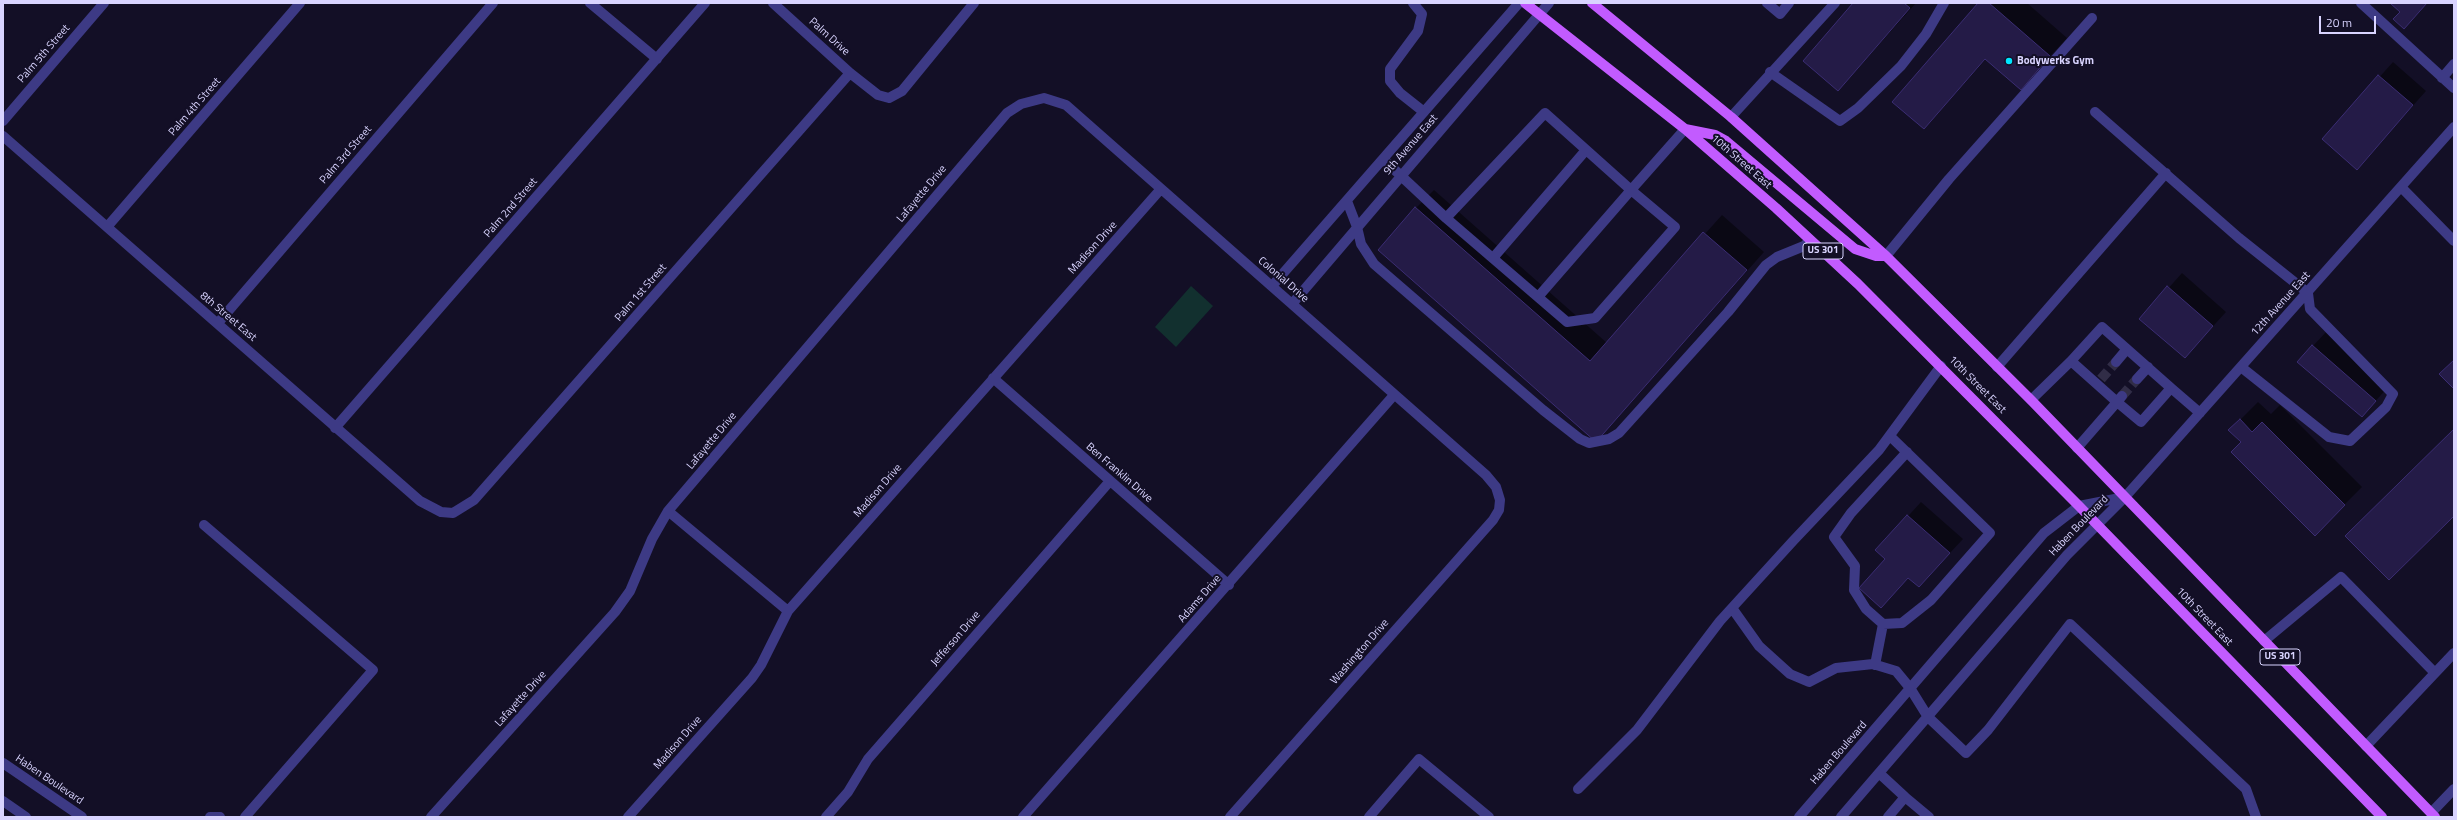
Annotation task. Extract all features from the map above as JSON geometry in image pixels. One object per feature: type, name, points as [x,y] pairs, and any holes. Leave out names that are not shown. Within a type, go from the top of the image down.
[{"type":"main road","name":"10th Street East","points":[[1525,3],[1684,129],[1810,240],[1941,366],[2382,817]]},
{"type":"main road","name":"US 301","points":[[1592,3],[1731,117],[1886,256],[2031,400],[2433,815]]},
{"type":"main road","points":[[1684,129],[1715,134],[1726,140],[1855,249],[1876,256],[1886,256]]},
{"type":"street","name":"Palm 5th Street","points":[[3,121],[104,3]]},
{"type":"street","name":"Palm 4th Street","points":[[107,227],[300,3]]},
{"type":"street","name":"Palm 3rd Street","points":[[218,323],[493,3]]},
{"type":"street","points":[[590,3],[657,59]]},
{"type":"street","name":"Palm 2nd Street","points":[[335,428],[705,3]]},
{"type":"street","name":"Palm Drive","points":[[773,3],[850,73],[878,95],[889,98],[902,91],[974,3]]},
{"type":"street","points":[[1413,3],[1422,14],[1418,31],[1390,69],[1390,81],[1400,93],[1424,112]]},
{"type":"street","name":"9th Avenue East","points":[[1272,286],[1519,3]]},
{"type":"street","name":"9th Avenue East","points":[[1292,304],[1549,3]]},
{"type":"street","points":[[1768,3],[1780,14],[1789,3]]},
{"type":"street","points":[[1731,117],[1770,72],[1835,3]]},
{"type":"street","points":[[1770,72],[1840,121],[1858,108],[1901,66],[1926,34],[1944,3]]},
{"type":"street","points":[[2361,3],[2454,88]]},
{"type":"street","points":[[1886,256],[1949,179],[2092,18]]},
{"type":"street","points":[[2442,78],[2454,64]]},
{"type":"street","name":"Palm 1st Street","points":[[441,512],[452,513],[474,500],[850,73]]},
{"type":"street","name":"Colonial Drive","points":[[1035,99],[1050,98],[1066,105],[1160,190],[1272,286],[1486,475],[1496,487],[1500,500]]},
{"type":"street","name":"Lafayette Drive","points":[[431,817],[615,612],[630,592],[652,539],[668,511],[1007,113],[1021,104],[1035,99]]},
{"type":"street","points":[[2095,112],[2240,238],[2308,293],[2310,309],[2393,394],[2386,407],[2350,441],[2329,437],[2241,367]]},
{"type":"street","points":[[1383,159],[1402,175],[1446,218],[1567,322],[1595,318],[1675,227],[1545,113],[1446,218]]},
{"type":"street","name":"12th Avenue East","points":[[2125,497],[2454,127]]},
{"type":"street","points":[[1538,297],[1684,129]]},
{"type":"street","name":"8th Street East","points":[[3,136],[212,320],[218,323],[335,428],[420,500],[441,512]]},
{"type":"street","points":[[1493,258],[1586,150]]},
{"type":"street","points":[[1997,367],[2166,173]]},
{"type":"street","points":[[2401,187],[2454,241]]},
{"type":"street","name":"Madison Drive","points":[[628,817],[752,678],[761,665],[788,611],[1160,190]]},
{"type":"street","points":[[1347,201],[1357,227],[1361,244],[1374,264],[1543,410],[1580,439],[1589,443],[1609,439],[1619,433],[1728,312],[1766,265],[1777,257],[1804,246],[1810,240]]},
{"type":"street","points":[[2031,400],[2071,361],[2102,327],[2200,413]]},
{"type":"street","points":[[2116,362],[2127,349]]},
{"type":"street","points":[[2071,361],[2099,381],[2120,399],[2141,422],[2171,388]]},
{"type":"street","points":[[1578,789],[1637,730],[1732,608],[1880,450],[1941,366]]},
{"type":"street","points":[[2137,379],[2148,367]]},
{"type":"street","name":"Ben Franklin Drive","points":[[993,378],[1229,585]]},
{"type":"street","name":"Adams Drive","points":[[1023,817],[1229,585],[1394,395]]},
{"type":"street","points":[[2077,448],[2120,399]]},
{"type":"street","points":[[1890,436],[1907,452],[1990,533],[1931,600],[1902,623],[1883,624],[1866,609],[1854,590],[1855,566],[1834,537],[1851,513],[1907,452]]},
{"type":"street","name":"Jefferson Drive","points":[[826,817],[848,792],[868,759],[1110,481]]},
{"type":"street","name":"Haben Boulevard","points":[[1799,817],[2044,533],[2079,506],[2125,497]]},
{"type":"street","name":"Haben Boulevard","points":[[1841,817],[2066,555],[2125,497]]},
{"type":"street","name":"Washington Drive","points":[[1230,817],[1493,520],[1499,510],[1500,500]]},
{"type":"street","points":[[668,511],[788,611]]},
{"type":"street","points":[[204,525],[373,670],[245,817]]},
{"type":"street","points":[[2264,641],[2341,577],[2435,673]]},
{"type":"street","points":[[1732,608],[1759,646],[1790,674],[1809,682],[1836,668],[1876,665],[1896,672],[1910,688],[1928,717],[1966,753],[1988,730],[2070,624],[2246,789],[2256,817]]},
{"type":"street","points":[[1876,665],[1883,624]]},
{"type":"street","points":[[2366,746],[2454,653]]},
{"type":"street","points":[[1369,817],[1419,759],[1488,817]]},
{"type":"street","name":"Haben Boulevard","points":[[3,763],[82,817]]},
{"type":"street","points":[[1879,773],[1929,817]]},
{"type":"street","points":[[2433,815],[2454,789]]},
{"type":"street","points":[[1888,817],[1905,797]]},
{"type":"street","points":[[3,801],[26,817]]},
{"type":"street","points":[[210,817],[220,817]]},
{"type":"green space","points":[[1191,286],[1213,306],[1176,347],[1155,327]]},
{"type":"building","points":[[1853,3],[1904,3],[1910,8],[1838,91],[1803,61]]},
{"type":"building","points":[[1978,3],[1989,3],[2050,56],[2021,90],[1985,59],[1924,129],[1892,102]]},
{"type":"building","points":[[2390,3],[2427,3],[2404,29],[2393,19],[2400,12]]},
{"type":"building","points":[[2378,75],[2413,105],[2357,170],[2322,139]]},
{"type":"building","points":[[1415,207],[1590,361],[1703,232],[1747,270],[1596,442],[1378,250]]},
{"type":"building","points":[[2167,286],[2213,326],[2185,358],[2139,319]]},
{"type":"building","points":[[2312,345],[2376,401],[2362,417],[2297,362]]},
{"type":"building","points":[[2454,360],[2454,389],[2439,374]]},
{"type":"building","points":[[2240,419],[2252,432],[2262,422],[2345,505],[2315,536],[2231,452],[2241,442],[2228,430]]},
{"type":"building","points":[[2454,429],[2454,516],[2389,580],[2345,536]]},
{"type":"building","points":[[1907,515],[1950,553],[1919,587],[1908,578],[1881,608],[1859,588],[1885,559],[1875,550]]},
{"type":"tunnel","points":[[2101,379],[2116,362]]},
{"type":"tunnel","points":[[2122,396],[2137,379]]},
{"type":"place","name":"Bodywerks Gym","points":[[2009,61]]}]
